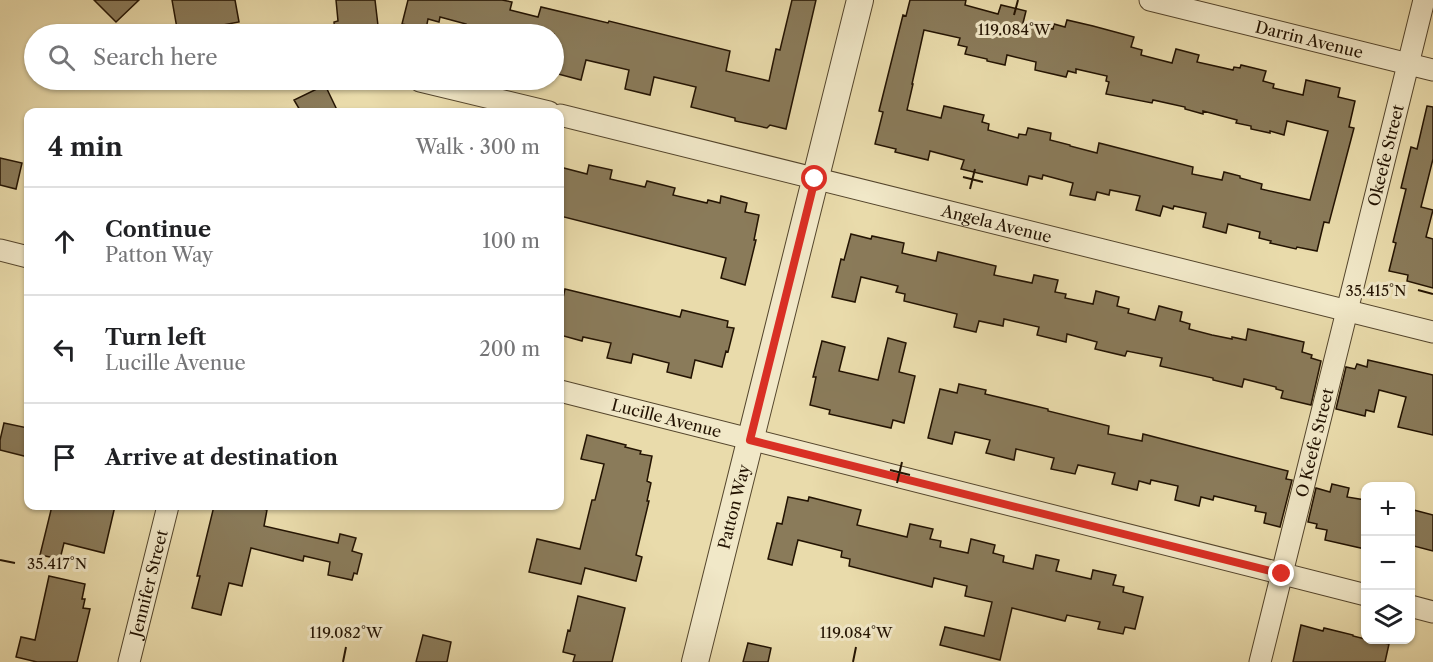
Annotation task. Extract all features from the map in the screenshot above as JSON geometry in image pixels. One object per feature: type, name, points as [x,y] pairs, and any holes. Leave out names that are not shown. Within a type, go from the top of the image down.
[{"type":"street","name":"Patton Way","points":[[695,662],[860,0]]},
{"type":"street","name":"Darrin Avenue","points":[[1150,0],[1433,70]]},
{"type":"street","name":"Okeefe Street","points":[[1348,310],[1424,0]]},
{"type":"street","points":[[457,90],[532,108]]},
{"type":"street","name":"Angela Avenue","points":[[564,116],[1433,332]]},
{"type":"street","points":[[0,250],[24,256]]},
{"type":"street","name":"O Keefe Street","points":[[1282,574],[1348,310]]},
{"type":"street","name":"Lucille Avenue","points":[[564,392],[1361,594]]},
{"type":"street","name":"Jennifer Street","points":[[129,662],[167,510]]},
{"type":"street","points":[[1260,662],[1282,574]]},
{"type":"street","points":[[1415,607],[1433,612]]},
{"type":"building","points":[[94,0],[139,0],[116,22]]},
{"type":"building","points":[[172,0],[235,0],[239,22],[176,24]]},
{"type":"building","points":[[336,0],[375,0],[378,24],[334,24],[338,21]]},
{"type":"building","points":[[408,0],[502,0],[512,2],[510,10],[538,17],[541,7],[730,51],[726,71],[769,81],[776,49],[780,50],[792,0],[816,0],[786,129],[770,125],[767,128],[735,121],[735,118],[691,107],[696,87],[654,77],[650,95],[625,89],[629,70],[586,60],[581,80],[564,76],[564,24],[466,24],[440,17],[439,22],[428,19],[427,24],[402,24]]},
{"type":"building","points":[[910,0],[966,0],[965,5],[998,14],[1001,5],[1026,11],[1023,23],[1053,29],[1054,24],[1065,27],[1067,20],[1134,37],[1131,47],[1142,50],[1141,55],[1172,63],[1176,49],[1199,55],[1197,62],[1233,70],[1234,67],[1240,68],[1241,65],[1266,71],[1263,81],[1274,84],[1273,88],[1303,95],[1306,80],[1340,88],[1338,97],[1355,101],[1349,127],[1354,128],[1329,223],[1324,222],[1317,251],[1270,243],[1271,241],[1259,238],[1260,232],[1228,224],[1226,233],[1203,227],[1206,213],[1174,206],[1173,209],[1163,206],[1160,216],[1136,210],[1140,196],[1110,190],[1109,195],[1097,192],[1095,200],[1070,195],[1073,183],[1043,175],[1042,179],[1029,176],[1027,185],[961,169],[964,160],[930,151],[928,160],[895,152],[896,149],[875,144],[883,112],[879,111],[903,15],[906,16]],"holes":[[[924,30],[960,38],[958,45],[967,47],[965,54],[987,59],[987,61],[1005,65],[1007,55],[1036,62],[1035,70],[1066,77],[1068,71],[1076,73],[1076,69],[1107,76],[1106,81],[1109,82],[1106,94],[1152,103],[1153,100],[1185,107],[1185,109],[1203,114],[1203,111],[1237,120],[1236,123],[1251,126],[1251,129],[1270,133],[1270,131],[1284,135],[1287,121],[1328,131],[1310,200],[1261,189],[1262,184],[1224,172],[1222,180],[1192,174],[1193,167],[1099,143],[1097,153],[1050,140],[1051,133],[1028,128],[1026,135],[1019,134],[1018,138],[988,130],[989,124],[982,122],[984,115],[944,106],[941,118],[907,110]]]},
{"type":"building","points":[[315,90],[327,90],[336,108],[299,108],[294,100]]},
{"type":"building","points":[[1427,106],[1433,107],[1433,159],[1421,207],[1433,210],[1426,237],[1433,239],[1433,288],[1407,281],[1408,275],[1389,271],[1396,243],[1393,242],[1406,189],[1401,188],[1411,147],[1417,149]]},
{"type":"building","points":[[0,158],[22,163],[16,189],[0,185]]},
{"type":"building","points":[[589,165],[612,170],[610,179],[645,187],[647,181],[675,188],[673,195],[707,203],[708,200],[720,203],[721,196],[747,203],[745,212],[759,215],[754,240],[756,240],[745,285],[721,278],[726,258],[564,217],[564,168],[587,174]]},
{"type":"building","points":[[851,234],[904,243],[902,253],[936,261],[938,252],[996,266],[994,275],[1032,283],[1034,275],[1058,280],[1055,292],[1066,294],[1065,298],[1093,304],[1096,291],[1119,297],[1117,306],[1129,309],[1128,313],[1155,320],[1159,306],[1182,312],[1180,321],[1190,324],[1189,329],[1212,335],[1246,340],[1248,329],[1304,342],[1302,352],[1321,361],[1311,405],[1281,398],[1283,391],[1276,387],[1244,379],[1242,387],[1213,380],[1213,378],[1160,366],[1162,358],[1127,351],[1125,356],[1095,349],[1097,342],[1067,334],[1066,342],[1037,335],[1039,327],[1004,319],[1003,326],[979,321],[976,332],[954,327],[957,314],[904,301],[905,294],[896,292],[898,286],[861,277],[855,302],[832,297],[841,259],[844,260]]},
{"type":"building","points":[[565,289],[680,317],[682,310],[728,321],[727,327],[734,328],[722,367],[695,360],[691,378],[667,372],[669,363],[633,354],[631,363],[607,358],[611,343],[583,337],[582,341],[564,336]]},
{"type":"building","points":[[888,338],[906,343],[899,372],[915,376],[904,423],[893,420],[891,428],[829,414],[830,410],[810,405],[816,377],[813,377],[822,341],[845,347],[839,371],[878,380]]},
{"type":"building","points":[[1368,360],[1433,375],[1433,435],[1398,427],[1406,397],[1379,390],[1374,412],[1366,410],[1365,416],[1336,409],[1346,367],[1355,369],[1357,364],[1367,367]]},
{"type":"building","points":[[959,384],[986,390],[985,394],[1109,426],[1108,434],[1142,441],[1143,434],[1288,471],[1286,479],[1292,480],[1280,527],[1264,523],[1266,513],[1255,511],[1256,506],[1214,496],[1213,500],[1201,497],[1199,506],[1175,500],[1178,486],[1151,480],[1150,484],[1139,481],[1137,490],[1112,484],[1115,473],[1078,465],[1075,474],[1051,469],[1054,458],[1016,449],[1014,460],[986,453],[990,440],[955,432],[952,444],[928,438],[940,389],[957,393]]},
{"type":"building","points":[[4,423],[24,427],[24,456],[0,450]]},
{"type":"building","points":[[587,435],[626,445],[625,447],[641,451],[640,454],[652,456],[647,481],[651,483],[647,501],[649,501],[636,555],[642,557],[636,581],[585,568],[581,584],[529,572],[537,539],[580,549],[604,464],[581,459]]},
{"type":"building","points":[[1332,484],[1349,488],[1347,497],[1361,499],[1361,548],[1325,540],[1327,530],[1316,528],[1317,524],[1308,522],[1316,488],[1330,492]]},
{"type":"building","points":[[788,497],[808,501],[809,497],[861,510],[857,525],[907,537],[910,524],[933,529],[930,539],[941,541],[940,547],[968,553],[971,539],[995,545],[993,553],[1004,556],[1003,562],[1033,569],[1036,555],[1059,560],[1056,571],[1091,579],[1093,570],[1116,575],[1113,585],[1124,587],[1123,592],[1143,597],[1135,629],[1125,627],[1123,634],[1098,629],[1100,622],[1067,615],[1065,621],[1012,608],[1000,660],[940,645],[945,627],[984,636],[992,602],[965,596],[967,586],[934,578],[932,587],[849,566],[850,559],[841,557],[842,551],[798,540],[792,565],[768,559],[777,523],[782,524]]},
{"type":"building","points":[[51,510],[114,510],[104,553],[64,543],[60,559],[40,555]]},
{"type":"building","points":[[213,510],[267,510],[264,526],[338,543],[340,534],[356,538],[352,551],[362,554],[357,574],[354,573],[352,580],[328,575],[330,562],[304,556],[303,561],[251,548],[242,586],[229,583],[221,615],[192,608],[200,576],[197,576]]},
{"type":"building","points":[[1415,510],[1433,515],[1433,551],[1415,546]]},
{"type":"building","points":[[49,576],[85,584],[83,608],[90,609],[77,662],[37,662],[16,657],[21,637],[35,640]]},
{"type":"building","points":[[578,596],[625,608],[612,662],[573,662],[575,655],[563,652]]},
{"type":"building","points":[[1301,625],[1353,635],[1361,638],[1361,644],[1389,644],[1385,662],[1293,662]]},
{"type":"building","points":[[423,635],[451,642],[447,662],[416,662]]},
{"type":"building","points":[[748,643],[771,648],[768,662],[743,662]]},
{"type":"route","points":[[815,179],[750,440],[1282,574]]}]
